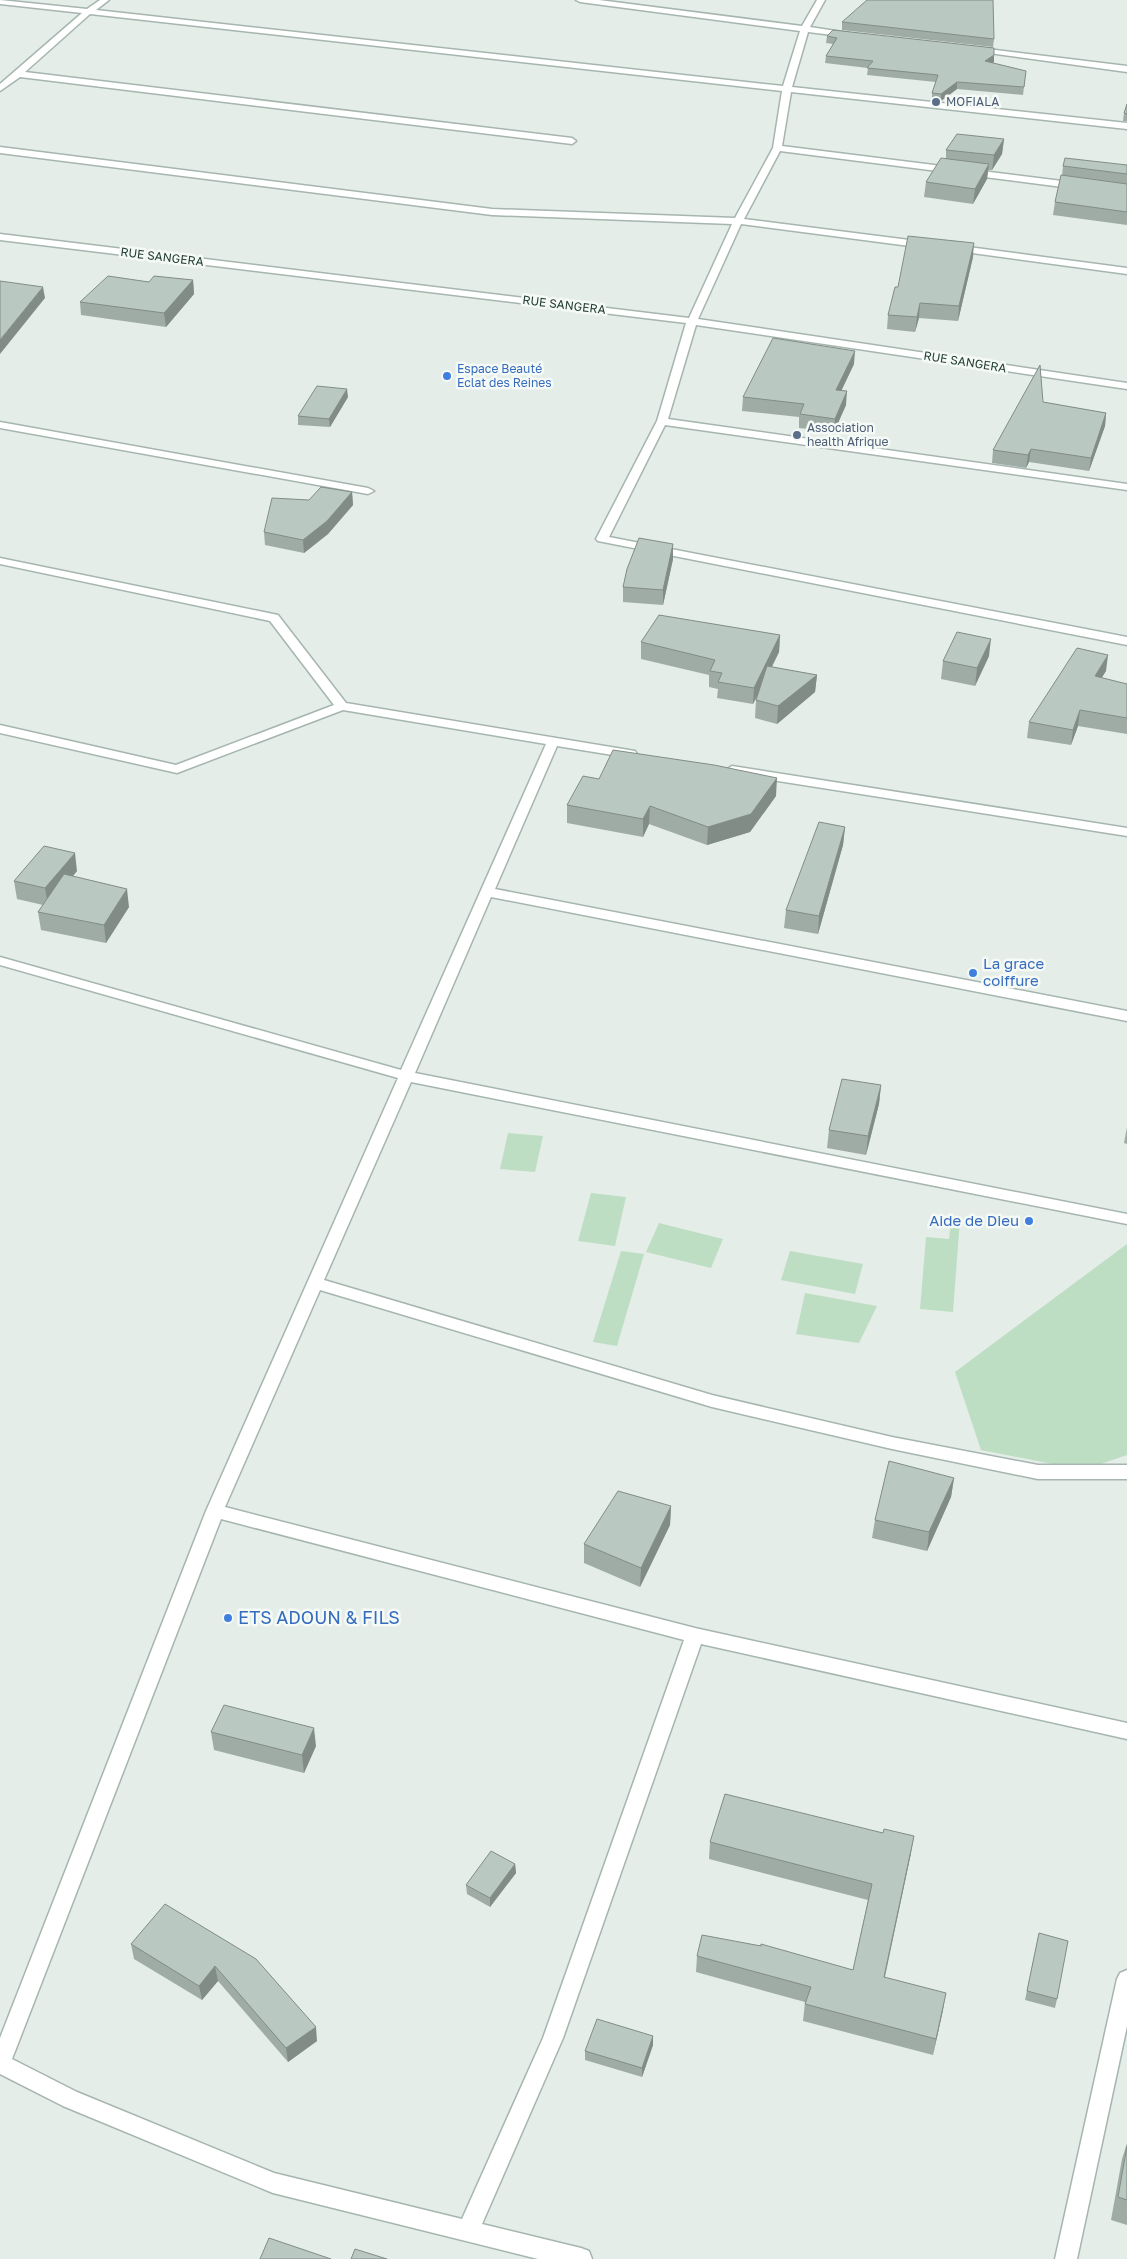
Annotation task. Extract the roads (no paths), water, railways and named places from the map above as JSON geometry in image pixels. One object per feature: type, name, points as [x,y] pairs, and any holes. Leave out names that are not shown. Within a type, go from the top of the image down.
[{"type":"street","points":[[0,88],[19,74],[89,11],[105,0]]},
{"type":"street","points":[[580,0],[863,36]]},
{"type":"street","points":[[822,0],[804,30],[787,88],[777,148],[738,221],[692,321],[662,421],[602,539],[1127,641]]},
{"type":"street","points":[[0,2],[1127,126]]},
{"type":"street","points":[[961,47],[1127,69]]},
{"type":"street","points":[[19,74],[572,142]]},
{"type":"street","points":[[777,148],[1088,187]]},
{"type":"street","points":[[0,150],[492,212],[738,221],[1127,271]]},
{"type":"street","name":"RUE SANGERA","points":[[0,237],[692,321],[1127,386]]},
{"type":"street","points":[[662,421],[1127,487]]},
{"type":"street","points":[[0,425],[368,491]]},
{"type":"street","points":[[0,561],[274,618],[342,706]]},
{"type":"street","points":[[0,730],[177,769],[342,706],[641,755]]},
{"type":"street","points":[[553,741],[215,1511],[0,2063],[70,2099],[272,2183],[582,2259]]},
{"type":"street","points":[[719,768],[1127,832]]},
{"type":"street","points":[[487,892],[1127,1016]]},
{"type":"street","points":[[0,961],[406,1076],[1127,1219]]},
{"type":"street","points":[[315,1283],[722,1403],[892,1443],[1038,1472],[1127,1472]]},
{"type":"street","points":[[215,1511],[695,1635],[1127,1732]]},
{"type":"street","points":[[468,2231],[552,2038],[695,1635]]},
{"type":"street","points":[[1066,2259],[1127,1980]]},
{"type":"place","name":"MOFIALA","points":[[936,102]]},
{"type":"place","name":"Espace Beauté Eclat des Reines","points":[[447,376]]},
{"type":"place","name":"Association health Afrique","points":[[797,435]]},
{"type":"place","name":"La grace coiffure","points":[[973,973]]},
{"type":"place","name":"Aide de Dieu","points":[[1029,1221]]},
{"type":"place","name":"ETS ADOUN & FILS","points":[[228,1618]]}]
